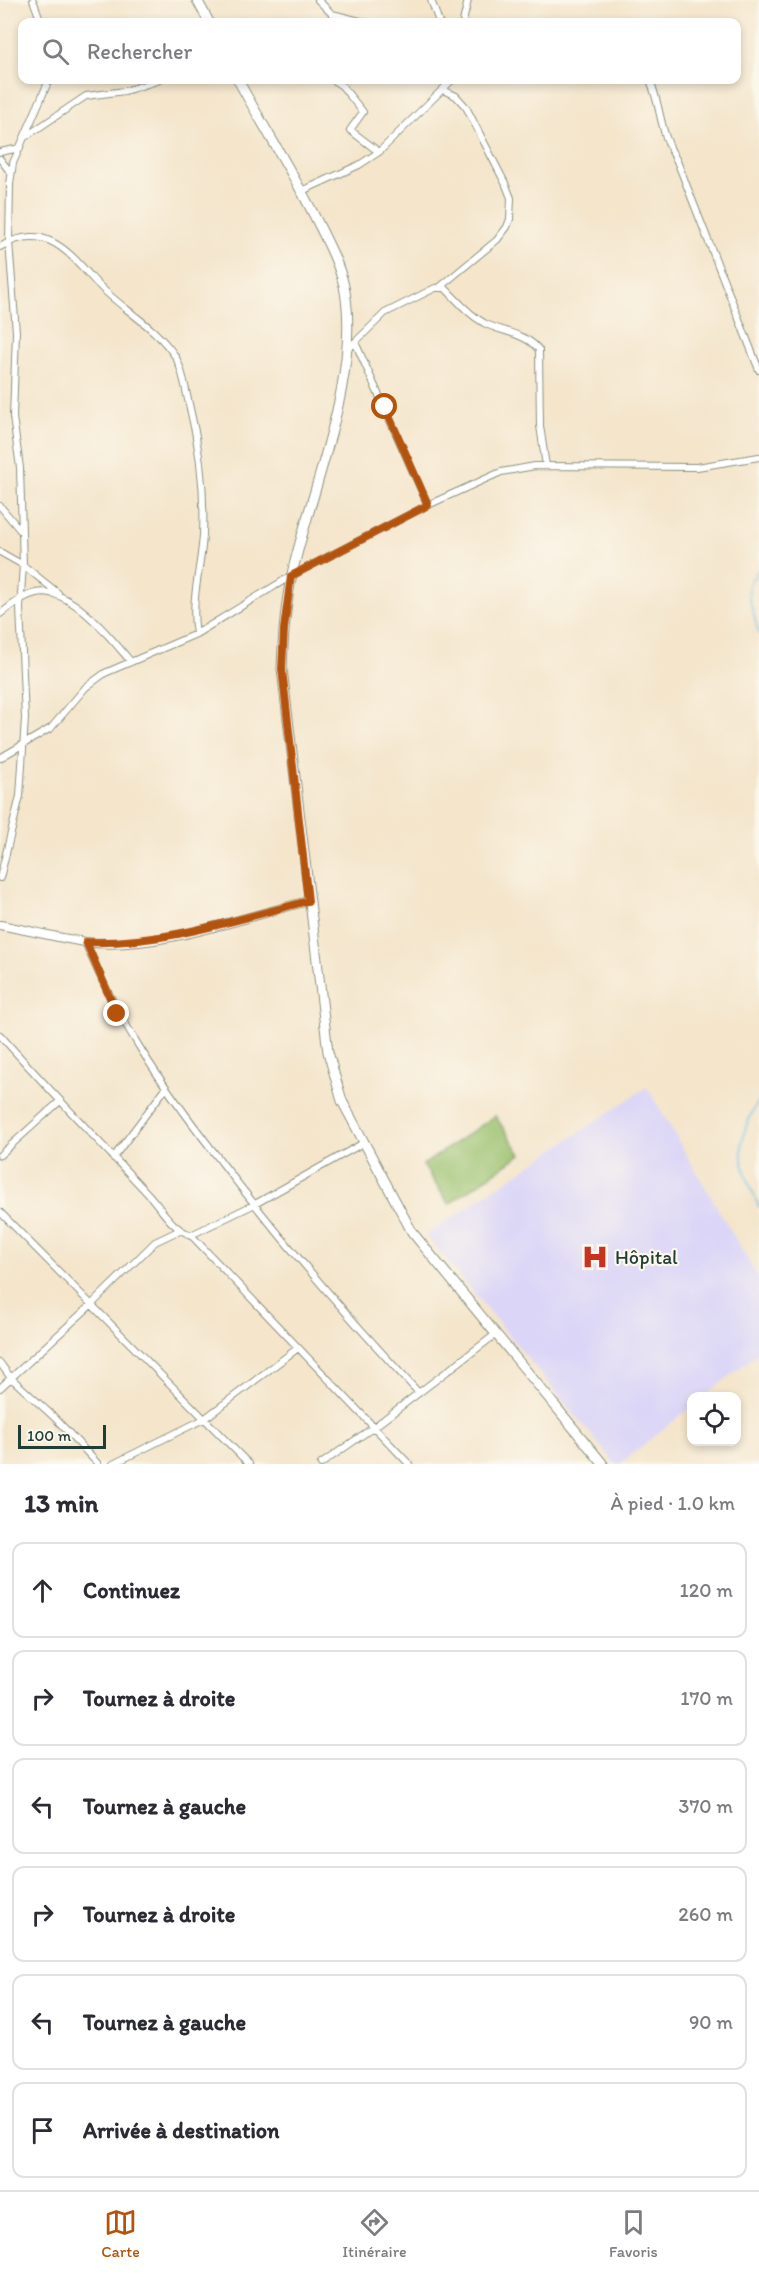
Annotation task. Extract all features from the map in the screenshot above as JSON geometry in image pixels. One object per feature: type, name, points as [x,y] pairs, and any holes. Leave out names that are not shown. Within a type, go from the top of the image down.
[{"type":"main road","points":[[197,0],[207,18]]},
{"type":"main road","points":[[240,84],[302,191],[332,252],[344,286],[352,345],[291,576],[284,629],[282,669],[308,901],[332,1071],[342,1101],[412,1232],[603,1464]]},
{"type":"main road","points":[[0,925],[86,942],[114,943],[150,939],[308,901]]},
{"type":"street","points":[[33,0],[40,18]]},
{"type":"street","points":[[318,0],[332,14],[348,18]]},
{"type":"street","points":[[431,0],[438,18]]},
{"type":"street","points":[[464,18],[468,0]]},
{"type":"street","points":[[0,879],[20,796],[24,744],[21,598],[23,565],[20,468],[13,417],[16,333],[9,242],[11,173],[47,84]]},
{"type":"street","points":[[25,137],[86,96],[125,91],[147,84]]},
{"type":"street","points":[[337,84],[363,112],[351,130],[376,154]]},
{"type":"street","points":[[302,191],[359,165],[376,154],[448,84]]},
{"type":"street","points":[[652,84],[659,102],[662,132],[677,161],[759,370]]},
{"type":"street","points":[[428,505],[352,345],[385,313],[453,279],[497,240],[507,227],[511,198],[466,107],[456,96],[443,90]]},
{"type":"street","points":[[0,152],[20,148]]},
{"type":"street","points":[[0,159],[11,173]]},
{"type":"street","points":[[0,247],[9,242],[33,237],[69,250],[106,293],[153,329],[178,362],[199,440],[204,491],[203,536],[194,607],[196,634]]},
{"type":"street","points":[[440,286],[484,323],[525,339],[539,350],[540,426],[546,466]]},
{"type":"street","points":[[0,758],[51,728],[97,678],[196,634],[291,576],[428,505],[501,472],[516,468],[546,466],[697,466],[759,457]]},
{"type":"street","points":[[0,506],[21,530]]},
{"type":"street","points":[[0,552],[23,565],[89,618],[131,662]]},
{"type":"street","points":[[0,614],[21,598],[34,593],[59,594]]},
{"type":"street","points":[[86,942],[117,1014],[165,1089],[339,1308],[419,1393]]},
{"type":"street","points":[[0,1035],[178,1231],[190,1235],[409,1464]]},
{"type":"street","points":[[113,1158],[165,1089]]},
{"type":"street","points":[[0,1155],[59,1102]]},
{"type":"street","points":[[190,1235],[255,1204],[364,1142]]},
{"type":"street","points":[[0,1212],[249,1464]]},
{"type":"street","points":[[0,1388],[92,1304],[159,1238],[178,1231]]},
{"type":"street","points":[[321,1464],[374,1427],[496,1334]]},
{"type":"street","points":[[113,1464],[204,1419],[298,1348]]},
{"type":"street","points":[[0,1363],[11,1378],[55,1418],[98,1464]]},
{"type":"shaded area","name":"Hôpital","points":[[647,1087],[759,1279],[759,1353],[709,1392],[687,1392],[687,1410],[620,1464],[615,1464],[426,1235]]},
{"type":"green space","points":[[495,1116],[521,1154],[449,1204],[423,1165]]},
{"type":"waterway","points":[[759,569],[749,584],[749,597],[759,634]]},
{"type":"waterway","points":[[759,1100],[750,1116],[742,1142],[747,1178],[759,1207]]},
{"type":"place","name":"Hôpital","points":[[595,1257]]},
{"type":"route","points":[[117,1014],[98,975],[86,942],[114,943],[150,939],[196,930],[308,901],[282,669],[284,629],[291,576],[428,505],[385,407]]}]
